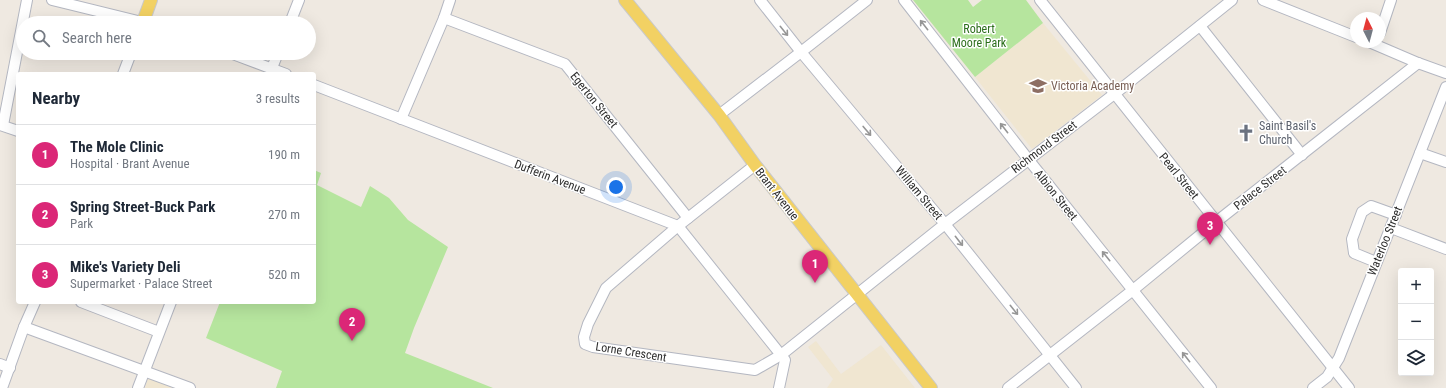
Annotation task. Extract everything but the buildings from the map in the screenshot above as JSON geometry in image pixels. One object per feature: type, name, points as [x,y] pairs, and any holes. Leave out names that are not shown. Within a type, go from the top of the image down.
[{"type":"main road","points":[[146,16],[151,0]]},
{"type":"main road","name":"Brant Avenue","points":[[625,0],[719,115],[754,165],[931,388]]},
{"type":"street","points":[[24,16],[27,0]]},
{"type":"street","points":[[52,0],[116,16]]},
{"type":"street","points":[[293,16],[299,0]]},
{"type":"street","points":[[401,119],[444,18],[450,0]]},
{"type":"street","name":"William Street","points":[[760,0],[801,52],[945,224],[1076,388]]},
{"type":"street","points":[[719,115],[867,0]]},
{"type":"street","name":"Albion Street","points":[[904,0],[1210,388]]},
{"type":"street","name":"Pearl Street","points":[[1040,0],[1349,388]]},
{"type":"street","name":"Richmond Street","points":[[857,295],[945,224],[1114,94],[1232,0]]},
{"type":"street","points":[[1263,0],[1279,3],[1350,34]]},
{"type":"street","points":[[1386,15],[1391,0]]},
{"type":"street","name":"Egerton Street","points":[[444,18],[565,64],[688,218]]},
{"type":"street","points":[[1200,26],[1302,155]]},
{"type":"street","points":[[1385,48],[1418,63],[1446,72]]},
{"type":"street","points":[[16,53],[1,125],[16,130]]},
{"type":"street","points":[[124,72],[128,60]]},
{"type":"street","points":[[249,60],[281,72]]},
{"type":"street","points":[[272,68],[275,60]]},
{"type":"street","name":"Palace Street","points":[[1008,388],[1418,63]]},
{"type":"street","points":[[257,72],[260,64]]},
{"type":"street","name":"Dufferin Avenue","points":[[316,86],[678,226]]},
{"type":"street","name":"Waterloo Street","points":[[1313,388],[1327,377],[1339,358],[1446,87]]},
{"type":"street","points":[[1420,153],[1446,162]]},
{"type":"street","name":"Lorne Crescent","points":[[754,165],[678,226],[606,288],[588,324],[584,337],[585,344],[593,347],[755,370],[781,355],[857,295]]},
{"type":"street","points":[[1376,262],[1354,253],[1352,239],[1362,212],[1371,206],[1396,214]]},
{"type":"street","points":[[678,226],[785,360],[779,388]]},
{"type":"street","points":[[1391,228],[1446,249]]},
{"type":"street","points":[[2,388],[24,327],[34,304]]},
{"type":"street","points":[[86,304],[159,332]]},
{"type":"street","points":[[138,388],[170,304]]},
{"type":"street","points":[[24,327],[190,388]]},
{"type":"street","points":[[0,364],[10,368]]},
{"type":"shaded area","name":"Victoria Academy","points":[[1043,23],[1102,95],[1032,149],[975,77]]},
{"type":"shaded area","points":[[816,341],[841,374],[881,345],[915,388],[827,388],[833,379],[808,347]]},
{"type":"shaded area","points":[[148,378],[173,388],[145,388]]},
{"type":"green space","name":"Robert Moore Park","points":[[913,0],[968,0],[973,7],[982,0],[1026,0],[1043,23],[975,77]]},
{"type":"green space","points":[[316,171],[321,173],[317,185],[361,207],[370,186],[389,198],[408,220],[448,247],[405,353],[493,388],[276,388],[282,371],[206,338],[219,304],[316,304]]},
{"type":"place","name":"Victoria Academy","points":[[1038,86]]},
{"type":"place","name":"Saint Basil's Church","points":[[1246,133]]},
{"type":"place","name":"Mike's Variety Deli","points":[[1210,245]]},
{"type":"place","name":"The Mole Clinic","points":[[815,283]]},
{"type":"place","name":"Spring Street-Buck Park","points":[[352,341]]}]
